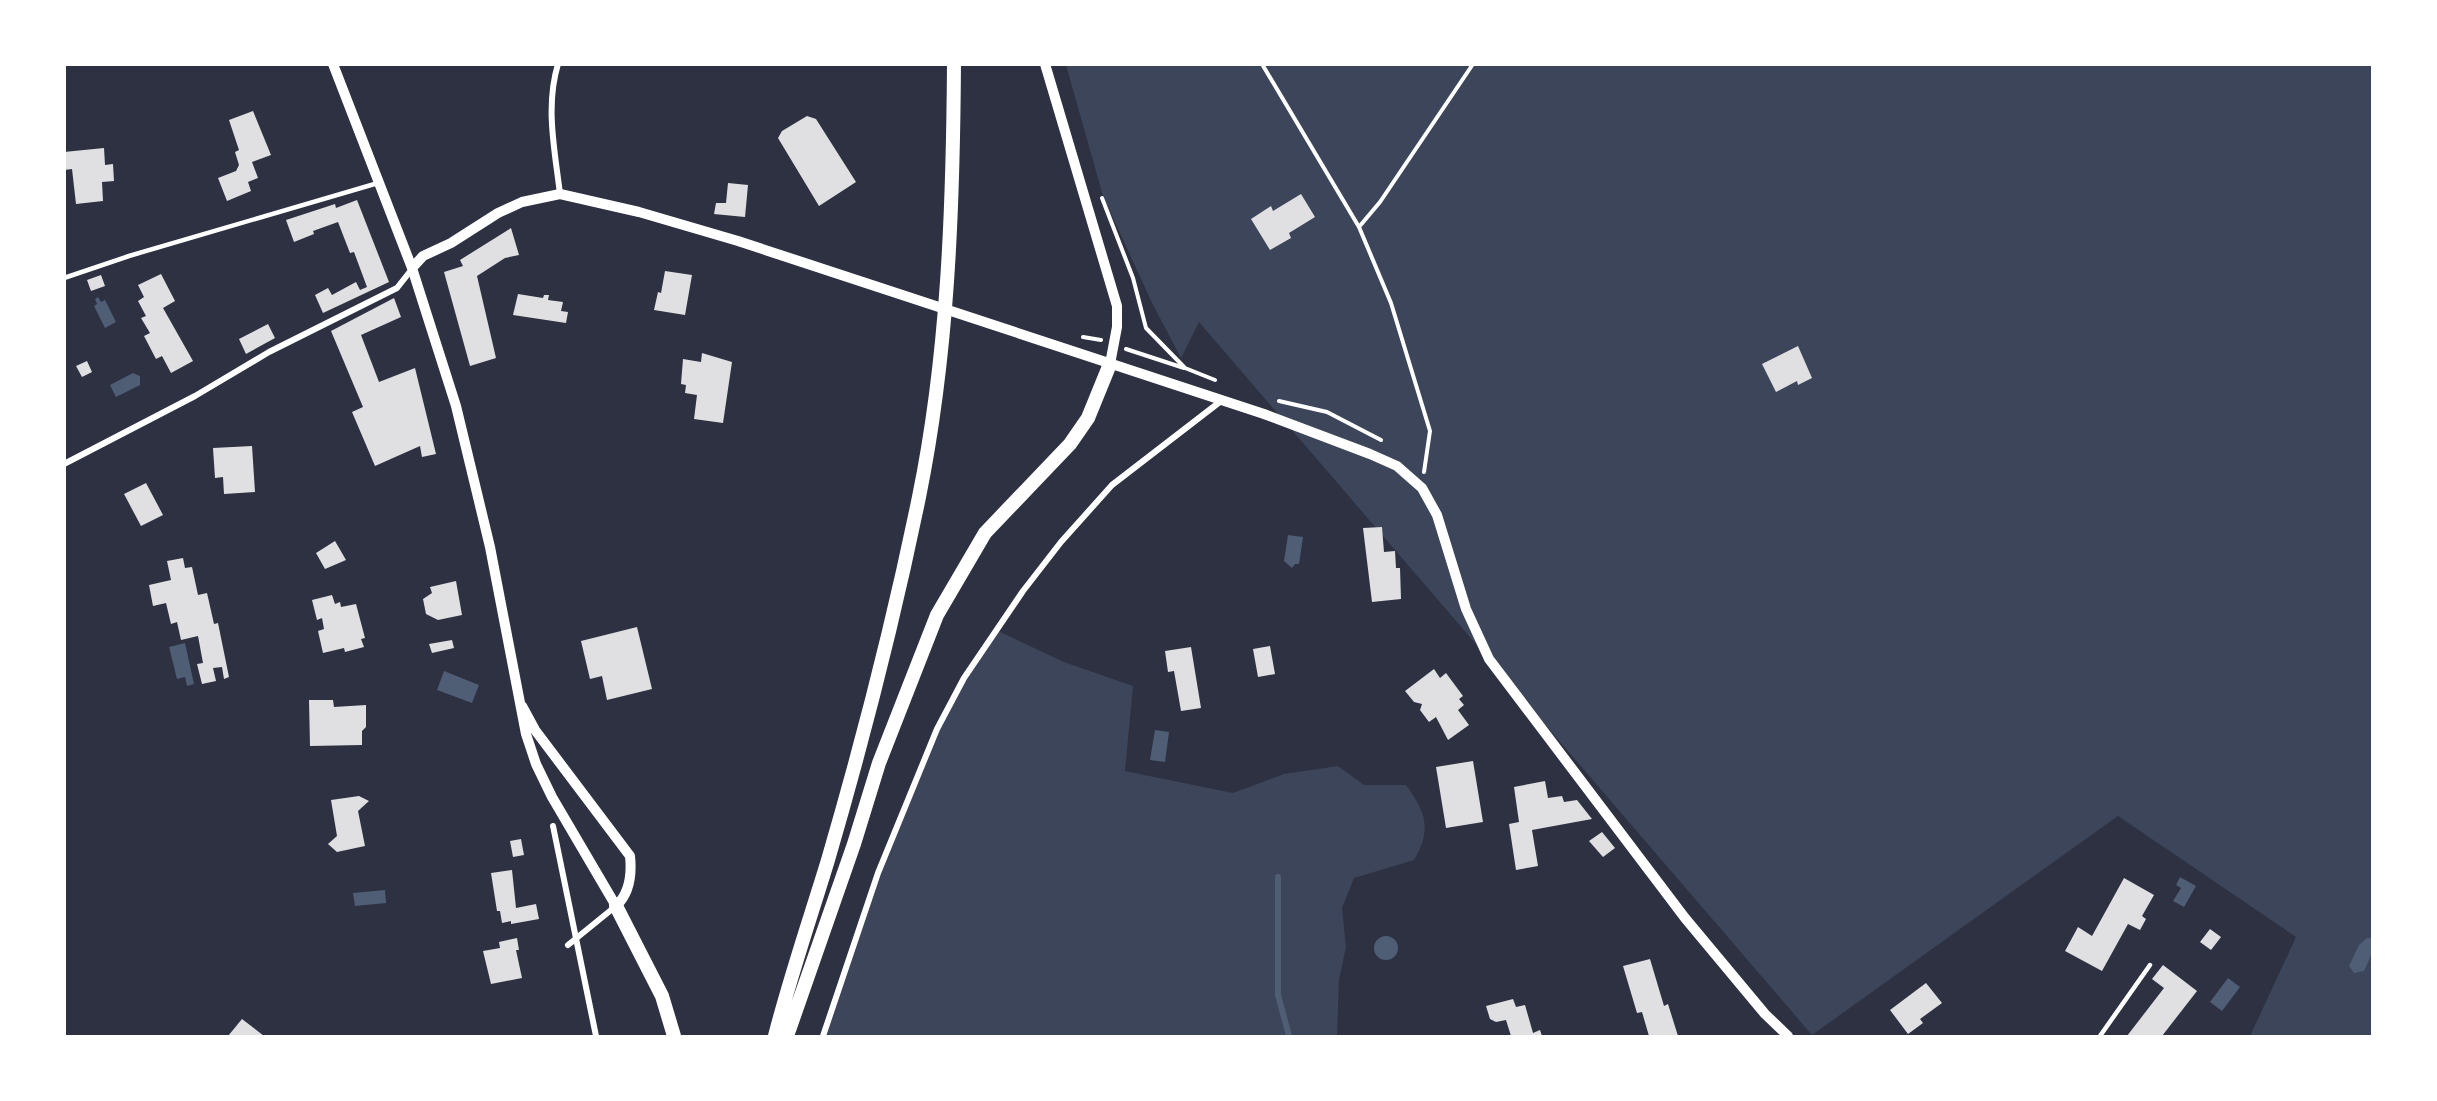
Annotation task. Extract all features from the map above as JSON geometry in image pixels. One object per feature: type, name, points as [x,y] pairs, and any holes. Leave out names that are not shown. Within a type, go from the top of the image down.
[{"type":"main road","points":[[775,1036],[860,740],[898,594],[919,494],[948,273],[954,143],[954,64]]},
{"type":"main road","points":[[787,1036],[854,844],[879,763],[937,615],[985,533],[1070,444],[1088,418],[1110,364]]},
{"type":"main road","points":[[616,906],[662,996],[674,1036]]},
{"type":"street","points":[[333,64],[412,268],[456,405],[474,473],[526,734],[547,786],[616,906]]},
{"type":"street","points":[[558,64],[552,85],[552,129],[560,194]]},
{"type":"street","points":[[1046,64],[1117,306],[1117,327],[1110,364]]},
{"type":"street","points":[[64,464],[195,396],[269,352],[397,288],[423,256],[451,243],[498,213],[522,202],[560,194],[639,212],[865,281],[1221,401],[1370,454],[1397,466],[1422,488],[1437,515],[1474,631],[1501,678],[1685,918],[1765,1014],[1788,1036]]},
{"type":"street","points":[[823,1036],[878,873],[937,729],[964,678],[1028,584],[1061,542],[1112,485],[1221,401]]},
{"type":"street","points":[[522,706],[535,730],[630,856],[632,870],[624,899],[568,945]]},
{"type":"street","points":[[553,826],[596,1036]]},
{"type":"lane","points":[[64,278],[129,256],[378,183]]},
{"type":"lane","points":[[2100,1036],[2150,965]]},
{"type":"path","points":[[1262,64],[1359,226],[1394,313],[1430,431],[1422,488]]},
{"type":"path","points":[[1359,226],[1380,202],[1473,64]]},
{"type":"path","points":[[1100,192],[1133,278],[1146,328],[1185,368],[1223,383]]},
{"type":"path","points":[[1274,400],[1327,412],[1389,444]]},
{"type":"path","points":[[1417,466],[1422,488]]},
{"type":"shaded area","points":[[1066,65],[2372,65],[2372,1036],[2250,1036],[2296,937],[2118,816],[1812,1035],[1199,322],[1181,358],[1152,303],[1103,196]]},
{"type":"shaded area","points":[[98,297],[101,302],[105,300],[116,322],[105,328],[94,306],[97,304],[95,299]]},
{"type":"shaded area","points":[[133,373],[140,376],[140,385],[116,397],[110,385]]},
{"type":"shaded area","points":[[1288,535],[1303,537],[1299,564],[1295,564],[1292,568],[1284,561]]},
{"type":"shaded area","points":[[996,630],[1064,662],[1133,686],[1125,771],[1233,793],[1284,774],[1338,766],[1364,785],[1406,785],[1422,813],[1425,830],[1423,839],[1414,860],[1354,878],[1342,908],[1346,947],[1339,980],[1337,1036],[823,1036],[896,827],[941,726]]},
{"type":"shaded area","points":[[185,643],[194,684],[187,686],[185,677],[177,679],[169,647]]},
{"type":"shaded area","points":[[444,671],[479,685],[472,703],[437,690]]},
{"type":"shaded area","points":[[1155,730],[1169,732],[1165,762],[1150,760]]},
{"type":"shaded area","points":[[2180,877],[2196,886],[2184,907],[2173,901],[2181,888],[2176,885]]},
{"type":"shaded area","points":[[385,890],[386,903],[355,906],[353,893]]},
{"type":"shaded area","points":[[1386,936],[1394,940],[1398,948],[1394,956],[1386,960],[1378,956],[1374,948],[1378,940]]},
{"type":"shaded area","points":[[2367,938],[2371,938],[2372,951],[2364,971],[2354,973],[2349,966],[2359,945]]},
{"type":"shaded area","points":[[2228,978],[2240,987],[2222,1011],[2210,1002]]},
{"type":"building","points":[[253,111],[271,155],[252,162],[258,178],[248,182],[251,191],[227,201],[218,178],[236,171],[239,165],[235,152],[239,150],[229,120]]},
{"type":"building","points":[[807,116],[816,119],[856,182],[819,206],[778,138],[782,131]]},
{"type":"building","points":[[104,148],[105,165],[113,164],[114,181],[102,182],[103,201],[76,204],[72,169],[64,170],[64,152]]},
{"type":"building","points":[[728,183],[748,185],[745,217],[714,214],[716,203],[726,203]]},
{"type":"building","points":[[1301,194],[1315,217],[1289,233],[1291,238],[1270,250],[1251,219],[1271,206],[1273,211]]},
{"type":"building","points":[[357,200],[389,282],[323,313],[315,295],[328,288],[332,295],[356,282],[360,290],[367,287],[354,252],[350,253],[338,222],[313,231],[314,234],[294,242],[286,220],[335,204],[336,208]]},
{"type":"building","points":[[511,228],[519,255],[505,258],[477,276],[496,358],[470,366],[444,272],[463,266],[460,260]]},
{"type":"building","points":[[665,271],[692,275],[685,315],[654,310],[658,292],[661,293]]},
{"type":"building","points":[[161,274],[175,301],[163,308],[193,361],[171,373],[162,356],[156,359],[144,336],[150,333],[141,318],[146,316],[138,301],[144,297],[138,285]]},
{"type":"building","points":[[101,275],[105,286],[91,291],[87,280]]},
{"type":"building","points":[[518,294],[543,298],[544,295],[549,295],[548,300],[563,302],[561,311],[568,312],[566,323],[513,315]]},
{"type":"building","points":[[394,298],[401,317],[361,335],[379,382],[415,368],[436,454],[422,457],[420,446],[375,466],[352,412],[363,407],[331,331]]},
{"type":"building","points":[[268,324],[275,338],[246,354],[239,339]]},
{"type":"building","points":[[1798,346],[1812,378],[1798,385],[1797,381],[1776,392],[1762,364]]},
{"type":"building","points":[[702,353],[732,362],[723,423],[694,419],[697,395],[685,393],[686,385],[681,384],[683,359],[701,362]]},
{"type":"building","points":[[87,361],[92,372],[82,377],[76,366]]},
{"type":"building","points":[[252,446],[255,492],[224,494],[223,477],[215,478],[213,448]]},
{"type":"building","points":[[146,483],[163,515],[141,526],[124,494]]},
{"type":"building","points":[[1382,527],[1384,552],[1395,551],[1396,568],[1400,568],[1401,599],[1372,602],[1363,528]]},
{"type":"building","points":[[335,541],[346,560],[325,569],[316,553]]},
{"type":"building","points":[[183,558],[185,568],[192,567],[198,595],[207,593],[214,624],[218,623],[229,677],[224,679],[222,667],[213,668],[216,681],[202,684],[197,664],[203,663],[198,636],[181,640],[177,622],[171,624],[166,603],[153,606],[149,585],[171,580],[167,561]]},
{"type":"building","points":[[456,581],[462,615],[438,620],[426,614],[423,599],[432,593],[430,587]]},
{"type":"building","points":[[332,595],[335,604],[340,602],[341,607],[356,604],[365,638],[361,639],[364,647],[345,652],[344,648],[323,653],[318,631],[324,629],[322,618],[317,620],[312,600]]},
{"type":"building","points":[[637,627],[652,689],[607,700],[602,676],[590,679],[581,641]]},
{"type":"building","points":[[452,640],[454,648],[432,653],[429,644]]},
{"type":"building","points":[[1270,646],[1275,674],[1258,677],[1253,649]]},
{"type":"building","points":[[1191,647],[1201,708],[1181,711],[1174,671],[1168,672],[1165,651]]},
{"type":"building","points":[[1434,669],[1440,678],[1446,673],[1463,696],[1459,699],[1464,705],[1458,710],[1469,725],[1448,740],[1436,717],[1429,722],[1420,710],[1422,704],[1414,702],[1405,691]]},
{"type":"building","points":[[309,700],[333,700],[334,707],[366,705],[366,727],[362,731],[362,745],[310,746]]},
{"type":"building","points":[[1473,761],[1483,822],[1446,828],[1436,767]]},
{"type":"building","points":[[1545,781],[1548,798],[1562,796],[1564,802],[1577,800],[1592,819],[1532,830],[1538,866],[1516,870],[1509,824],[1519,822],[1514,787]]},
{"type":"building","points":[[359,796],[369,801],[358,811],[365,846],[337,852],[328,844],[337,836],[331,800]]},
{"type":"building","points":[[1602,832],[1615,848],[1603,857],[1589,841]]},
{"type":"building","points":[[521,839],[524,855],[513,857],[510,841]]},
{"type":"building","points":[[512,870],[516,908],[536,904],[539,919],[511,924],[511,921],[502,923],[500,911],[497,911],[491,873]]},
{"type":"building","points":[[2124,878],[2154,895],[2142,916],[2146,919],[2140,930],[2128,924],[2102,971],[2065,951],[2078,927],[2092,936]]},
{"type":"building","points":[[2210,929],[2221,937],[2211,950],[2200,942]]},
{"type":"building","points":[[517,938],[519,950],[516,950],[522,978],[491,984],[483,951],[500,948],[499,942]]},
{"type":"building","points":[[1650,959],[1664,1006],[1668,1004],[1678,1036],[1649,1036],[1642,1012],[1637,1013],[1623,966]]},
{"type":"building","points":[[2163,965],[2197,991],[2162,1036],[2127,1036],[2164,988],[2152,979]]},
{"type":"building","points":[[1926,983],[1942,1003],[1920,1019],[1923,1023],[1908,1034],[1890,1010]]},
{"type":"building","points":[[1513,999],[1516,1007],[1525,1005],[1533,1033],[1540,1030],[1542,1036],[1511,1036],[1506,1020],[1496,1022],[1490,1019],[1486,1006]]},
{"type":"building","points":[[242,1019],[264,1036],[228,1036]]},
{"type":"waterway","points":[[1278,877],[1278,995],[1289,1036]]}]
